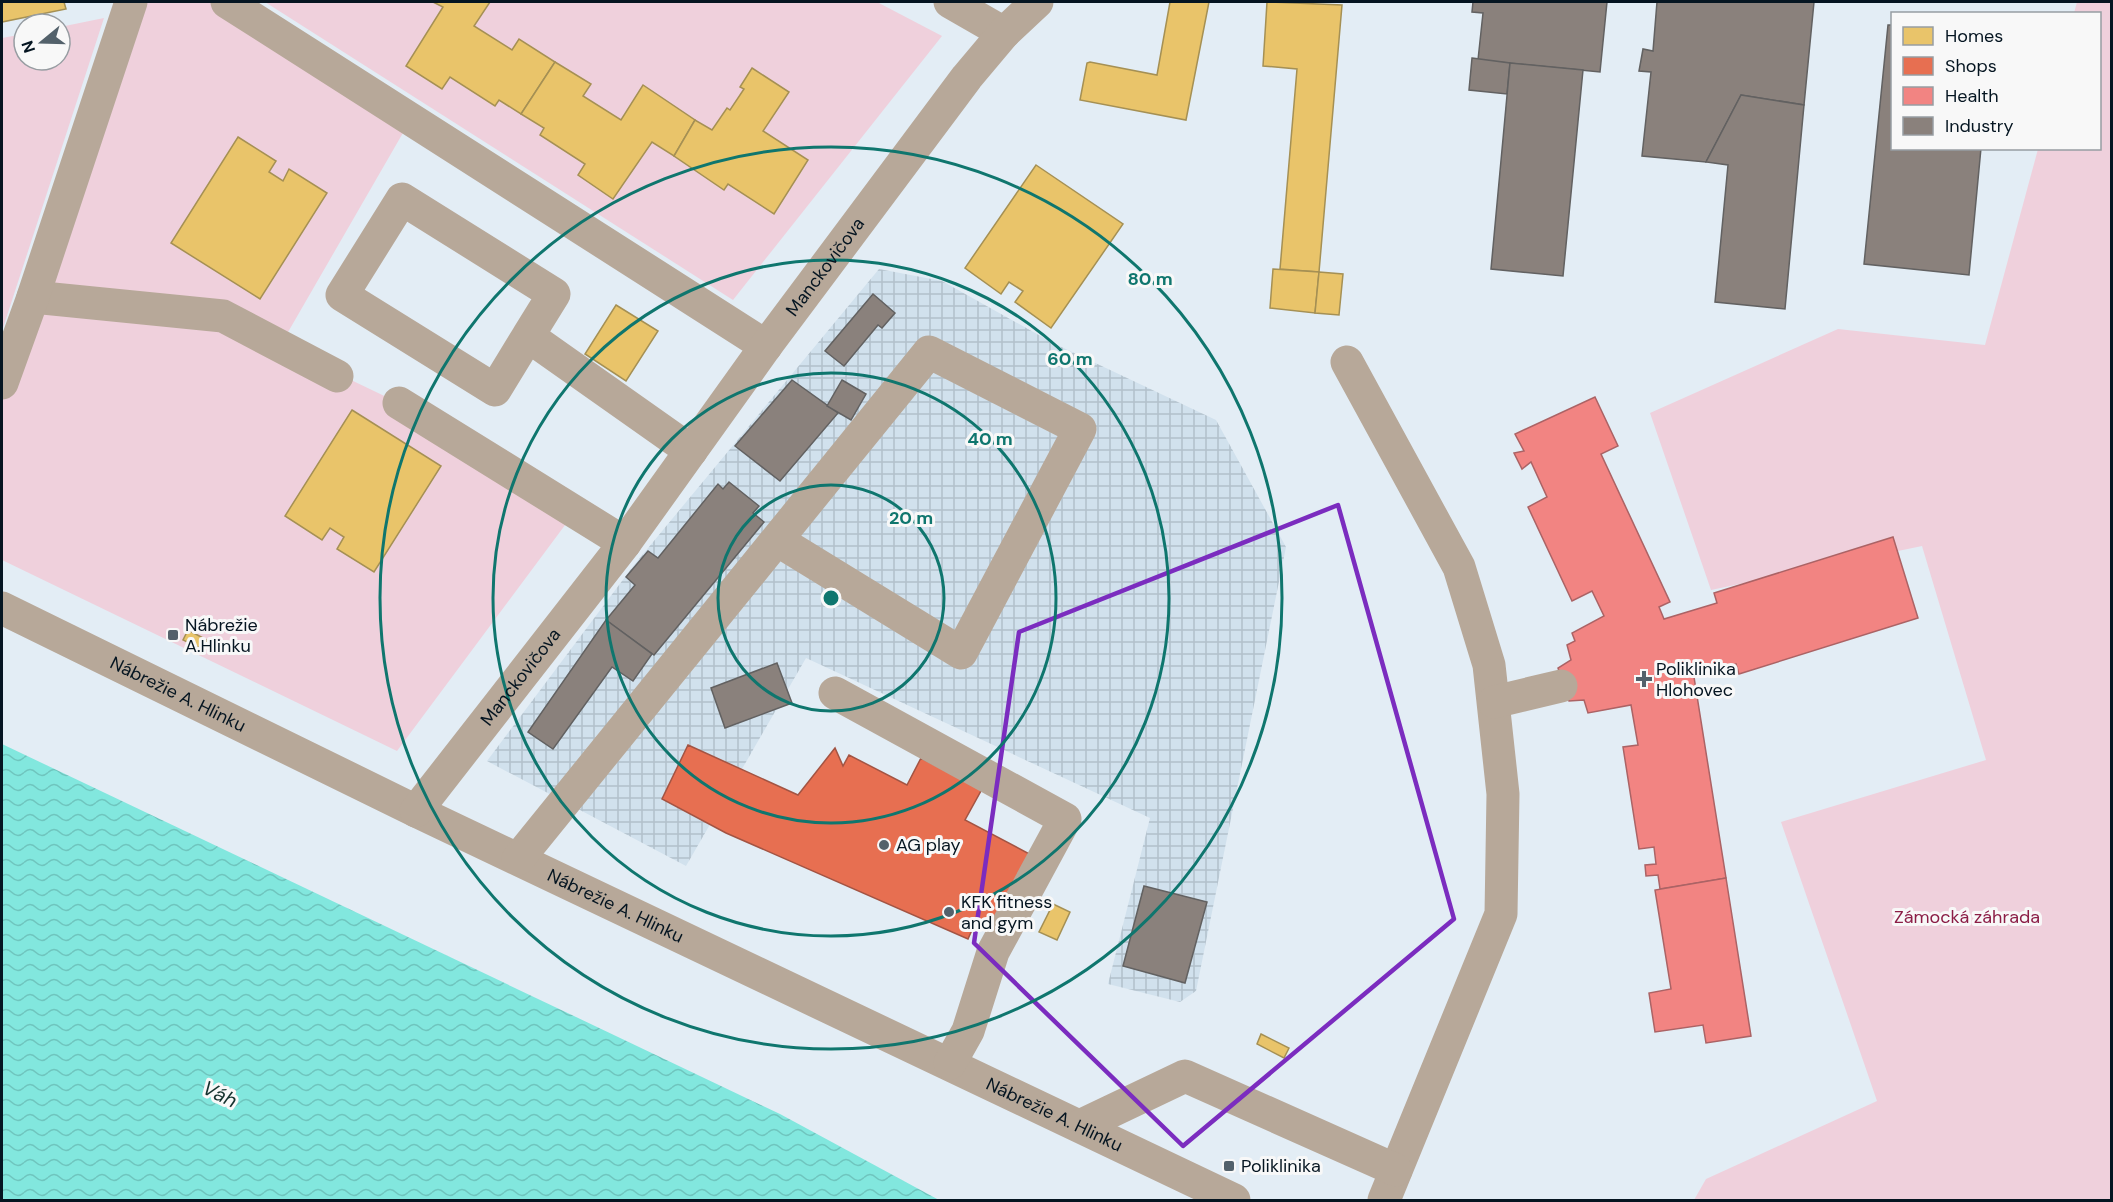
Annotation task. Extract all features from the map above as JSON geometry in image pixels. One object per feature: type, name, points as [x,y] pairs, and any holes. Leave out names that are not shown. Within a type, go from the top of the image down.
[{"type":"street","points":[[2,383],[131,2]]},
{"type":"street","points":[[227,2],[766,346]]},
{"type":"street","points":[[950,2],[1004,33]]},
{"type":"street","name":"Manckovičova","points":[[416,811],[625,543],[766,346],[967,77],[1004,33],[1037,2]]},
{"type":"street","points":[[402,199],[554,294],[528,336],[495,390],[342,295],[402,199]]},
{"type":"street","points":[[33,297],[223,316],[337,376]]},
{"type":"street","points":[[528,336],[691,451]]},
{"type":"street","points":[[518,859],[929,352],[1080,429],[961,653],[777,540]]},
{"type":"street","points":[[1347,362],[1459,567],[1489,665],[1503,794],[1501,915],[1384,1200]]},
{"type":"street","points":[[399,403],[625,543]]},
{"type":"street","name":"Nábrežie A. Hlinku","points":[[2,608],[416,811],[1234,1200]]},
{"type":"street","points":[[1494,702],[1561,686]]},
{"type":"street","points":[[835,693],[1065,819],[993,952],[968,1031],[950,1063]]},
{"type":"street","points":[[1080,1126],[1185,1076],[1396,1170]]},
{"type":"highlighted area","points":[[1338,505],[1454,919],[1183,1146],[974,943],[1019,632]]},
{"type":"shaded area","points":[[879,269],[942,281],[1053,343],[1216,420],[1286,547],[1196,991],[1180,1002],[1108,984],[1150,818],[806,658],[686,866],[487,761],[634,565]]},
{"type":"green space","points":[[122,2],[227,2],[411,119],[280,346],[399,403],[574,513],[397,751],[2,560],[2,383]]},
{"type":"green space","points":[[265,2],[877,2],[942,36],[733,300]]},
{"type":"green space","name":"Zámocká záhrada","points":[[2077,2],[2111,2],[2111,1200],[1694,1200],[1706,1179],[1877,1101],[1781,822],[1986,760],[1922,546],[1711,590],[1650,413],[1838,329],[1985,345],[2038,150],[2101,150],[2101,12],[2074,12]]},
{"type":"green space","points":[[104,18],[2,331],[2,38],[12,36],[12,72],[72,72],[72,25]]},
{"type":"water","name":"Váh","points":[[2,744],[780,1114],[939,1200],[2,1200]]},
{"type":"building: Homes","points":[[2,2],[64,2],[66,9],[51,12],[12,12],[12,20],[2,22]]},
{"type":"building: Homes","points":[[433,2],[490,2],[474,26],[512,50],[519,39],[555,62],[521,114],[499,100],[495,106],[450,77],[442,89],[406,66],[443,7]]},
{"type":"building: Homes","points":[[1170,2],[1209,2],[1186,120],[1080,100],[1087,63],[1090,62],[1157,75]]},
{"type":"building: Homes","points":[[1267,2],[1342,5],[1319,272],[1280,269],[1297,69],[1263,66]]},
{"type":"building: Homes","points":[[555,62],[591,84],[583,96],[621,120],[643,85],[695,120],[674,156],[652,142],[613,199],[578,175],[585,164],[540,135],[544,128],[521,114]]},
{"type":"building: Homes","points":[[752,68],[789,92],[763,131],[808,160],[774,214],[728,184],[724,190],[674,156],[695,120],[712,130],[727,108],[730,110],[744,89],[740,87]]},
{"type":"building: Homes","points":[[238,137],[276,161],[269,172],[283,181],[289,169],[327,193],[260,299],[171,243]]},
{"type":"building: Homes","points":[[1036,165],[1123,224],[1051,328],[1015,302],[1023,291],[1009,282],[1001,294],[965,268]]},
{"type":"building: Homes","points":[[1273,269],[1319,272],[1315,313],[1270,308]]},
{"type":"building: Homes","points":[[1319,272],[1343,274],[1339,315],[1315,313]]},
{"type":"building: Homes","points":[[616,305],[658,331],[626,381],[585,354]]},
{"type":"building: Homes","points":[[352,410],[441,466],[374,572],[337,549],[344,537],[330,528],[322,540],[285,516]]},
{"type":"building: Homes","points":[[188,630],[207,640],[202,649],[183,640]]},
{"type":"building: Homes","points":[[1053,904],[1070,912],[1057,940],[1039,932]]},
{"type":"building: Homes","points":[[1261,1034],[1289,1048],[1284,1058],[1257,1044]]},
{"type":"building: Shops","name":"AG play","points":[[688,745],[798,795],[835,748],[843,766],[849,755],[907,785],[921,758],[982,789],[965,820],[1037,858],[996,931],[976,921],[968,939],[726,833],[662,799]]},
{"type":"building: Health","points":[[1595,397],[1618,446],[1601,454],[1670,602],[1659,607],[1664,619],[1717,603],[1714,593],[1893,537],[1918,618],[1739,674],[1736,664],[1694,677],[1726,878],[1660,889],[1658,875],[1646,876],[1645,865],[1656,864],[1654,847],[1639,849],[1623,747],[1638,745],[1631,705],[1588,713],[1584,700],[1569,701],[1558,668],[1571,660],[1567,645],[1575,641],[1572,633],[1604,616],[1592,591],[1572,601],[1528,507],[1547,497],[1531,462],[1522,469],[1514,453],[1524,451],[1515,434]]},
{"type":"building: Health","points":[[1726,878],[1751,1036],[1706,1043],[1703,1025],[1655,1032],[1649,993],[1671,989],[1655,890]]},
{"type":"building: Industry","points":[[1473,2],[1607,2],[1600,72],[1478,60],[1483,13],[1472,12]]},
{"type":"building: Industry","points":[[1657,2],[1814,2],[1804,105],[1741,95],[1706,162],[1642,156],[1651,72],[1639,71],[1643,49],[1653,51]]},
{"type":"building: Industry","points":[[1888,25],[1891,25],[1891,150],[1981,150],[1969,275],[1864,264]]},
{"type":"building: Industry","points":[[1472,58],[1510,63],[1507,94],[1469,90]]},
{"type":"building: Industry","points":[[1510,63],[1583,70],[1563,276],[1491,269]]},
{"type":"building: Industry","points":[[1741,95],[1804,105],[1785,309],[1715,302],[1728,165],[1706,162]]},
{"type":"building: Industry","points":[[873,294],[895,313],[882,328],[878,325],[844,366],[825,351]]},
{"type":"building: Industry","points":[[792,380],[838,413],[780,481],[735,446]]},
{"type":"building: Industry","points":[[842,380],[866,394],[851,420],[827,406]]},
{"type":"building: Industry","points":[[729,482],[759,506],[753,513],[764,522],[654,655],[606,620],[635,585],[626,577],[648,551],[658,558],[718,484],[723,489]]},
{"type":"building: Industry","points":[[606,620],[652,654],[633,681],[612,667],[553,749],[528,732]]},
{"type":"building: Industry","points":[[777,663],[792,703],[725,728],[711,688]]},
{"type":"building: Industry","points":[[1144,886],[1207,902],[1185,983],[1123,966]]},
{"type":"place","name":"Nábrežie A.Hlinku","points":[[173,635]]},
{"type":"place","name":"Poliklinika Hlohovec","points":[[1644,679]]},
{"type":"place","name":"AG play","points":[[884,845]]},
{"type":"place","name":"KFK fitness and gym","points":[[949,912]]},
{"type":"place","name":"Poliklinika","points":[[1229,1166]]}]
